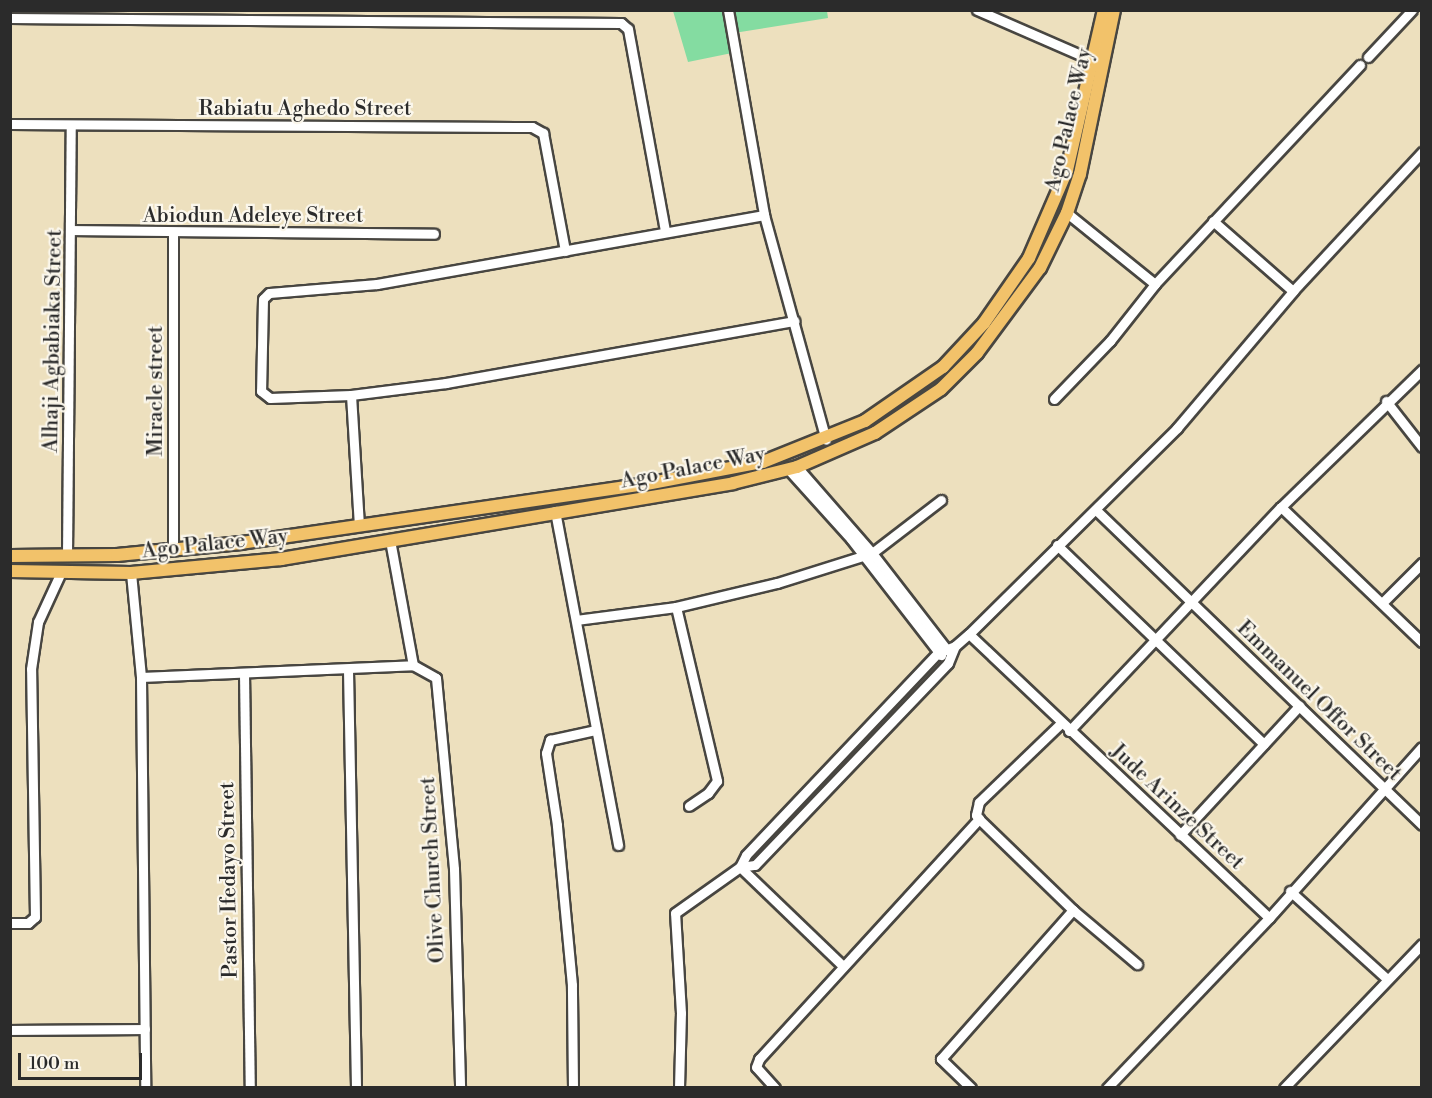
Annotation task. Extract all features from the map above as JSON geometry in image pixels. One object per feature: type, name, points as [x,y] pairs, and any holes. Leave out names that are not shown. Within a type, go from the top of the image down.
[{"type":"main road","name":"Ago Palace Way","points":[[10,556],[67,556],[174,550],[258,541],[641,485],[763,462],[826,440],[865,422],[944,367],[984,323],[1018,277],[1042,233],[1067,170],[1104,10]]},
{"type":"main road","name":"Ago Palace Way","points":[[10,571],[131,573],[274,560],[733,483],[792,468],[874,434],[941,388],[993,336],[1024,293],[1067,213],[1080,174],[1114,10]]},
{"type":"main road","points":[[274,560],[276,538]]},
{"type":"main road","points":[[255,562],[258,541]]},
{"type":"street","points":[[225,10],[225,21]]},
{"type":"street","points":[[432,10],[432,21]]},
{"type":"street","points":[[728,10],[764,215],[826,440]]},
{"type":"street","points":[[977,10],[1092,60]]},
{"type":"street","points":[[1368,57],[1412,10]]},
{"type":"street","points":[[10,18],[116,14],[225,21],[326,15],[432,21],[538,15],[621,23],[628,29],[665,230]]},
{"type":"street","points":[[1054,399],[1110,341],[1155,284],[1360,65]]},
{"type":"street","name":"Rabiatu Aghedo Street","points":[[10,124],[538,129],[543,133],[565,251]]},
{"type":"street","name":"Alhaji Agbabiaka Street","points":[[67,556],[72,230],[71,126]]},
{"type":"street","points":[[679,1088],[681,1013],[675,913],[740,867],[755,865],[951,659],[956,646],[1177,428],[1293,291],[1422,152]]},
{"type":"street","points":[[1067,213],[1155,284]]},
{"type":"street","points":[[764,215],[665,230],[565,251],[377,284],[269,293],[263,299],[263,396],[351,394],[446,383],[795,321]]},
{"type":"street","points":[[1213,221],[1293,291]]},
{"type":"street","name":"Abiodun Adeleye Street","points":[[72,230],[174,233],[434,234]]},
{"type":"street","name":"Miracle street","points":[[174,233],[174,550]]},
{"type":"street","points":[[1069,731],[1281,507],[1386,401],[1422,369]]},
{"type":"street","points":[[351,394],[359,526]]},
{"type":"street","points":[[1386,401],[1422,447]]},
{"type":"street","points":[[792,468],[867,554],[941,650],[951,659]]},
{"type":"street","points":[[576,620],[676,607],[777,584],[867,554],[941,500]]},
{"type":"street","points":[[1281,507],[1422,642]]},
{"type":"street","name":"Emmanuel Offor Street","points":[[1096,510],[1382,789],[1422,825]]},
{"type":"street","points":[[555,512],[618,844]]},
{"type":"street","points":[[141,676],[348,670],[414,665],[390,540]]},
{"type":"street","points":[[1057,545],[1157,638],[1264,744]]},
{"type":"street","points":[[1382,603],[1422,563]]},
{"type":"street","points":[[10,923],[28,923],[35,917],[31,669],[38,622],[62,572]]},
{"type":"street","points":[[131,573],[141,676],[145,1088]]},
{"type":"street","points":[[676,607],[717,781],[708,793],[689,806]]},
{"type":"street","name":"Jude Arinze Street","points":[[969,634],[1060,724],[1269,918]]},
{"type":"street","points":[[740,867],[746,855],[941,650],[956,646]]},
{"type":"street","name":"Olive Church Street","points":[[414,665],[436,678],[439,692],[454,869],[460,1088]]},
{"type":"street","points":[[348,670],[356,1088]]},
{"type":"street","name":"Pastor Ifedayo Street","points":[[244,673],[250,1088]]},
{"type":"street","points":[[1180,835],[1299,706]]},
{"type":"street","points":[[1060,724],[979,802],[976,815],[1073,910],[1137,964]]},
{"type":"street","points":[[573,1088],[572,985],[557,825],[546,753],[550,740],[595,730]]},
{"type":"street","points":[[1107,1088],[1269,918],[1290,891],[1422,747]]},
{"type":"street","points":[[775,1088],[756,1067],[759,1059],[979,819]]},
{"type":"street","points":[[740,867],[843,966]]},
{"type":"street","points":[[1290,891],[1387,979]]},
{"type":"street","points":[[971,1088],[941,1059],[1073,910]]},
{"type":"street","points":[[1284,1088],[1422,944]]},
{"type":"street","points":[[10,1030],[145,1029]]},
{"type":"green space","points":[[673,11],[827,11],[828,18],[734,33],[732,53],[688,62]]}]
